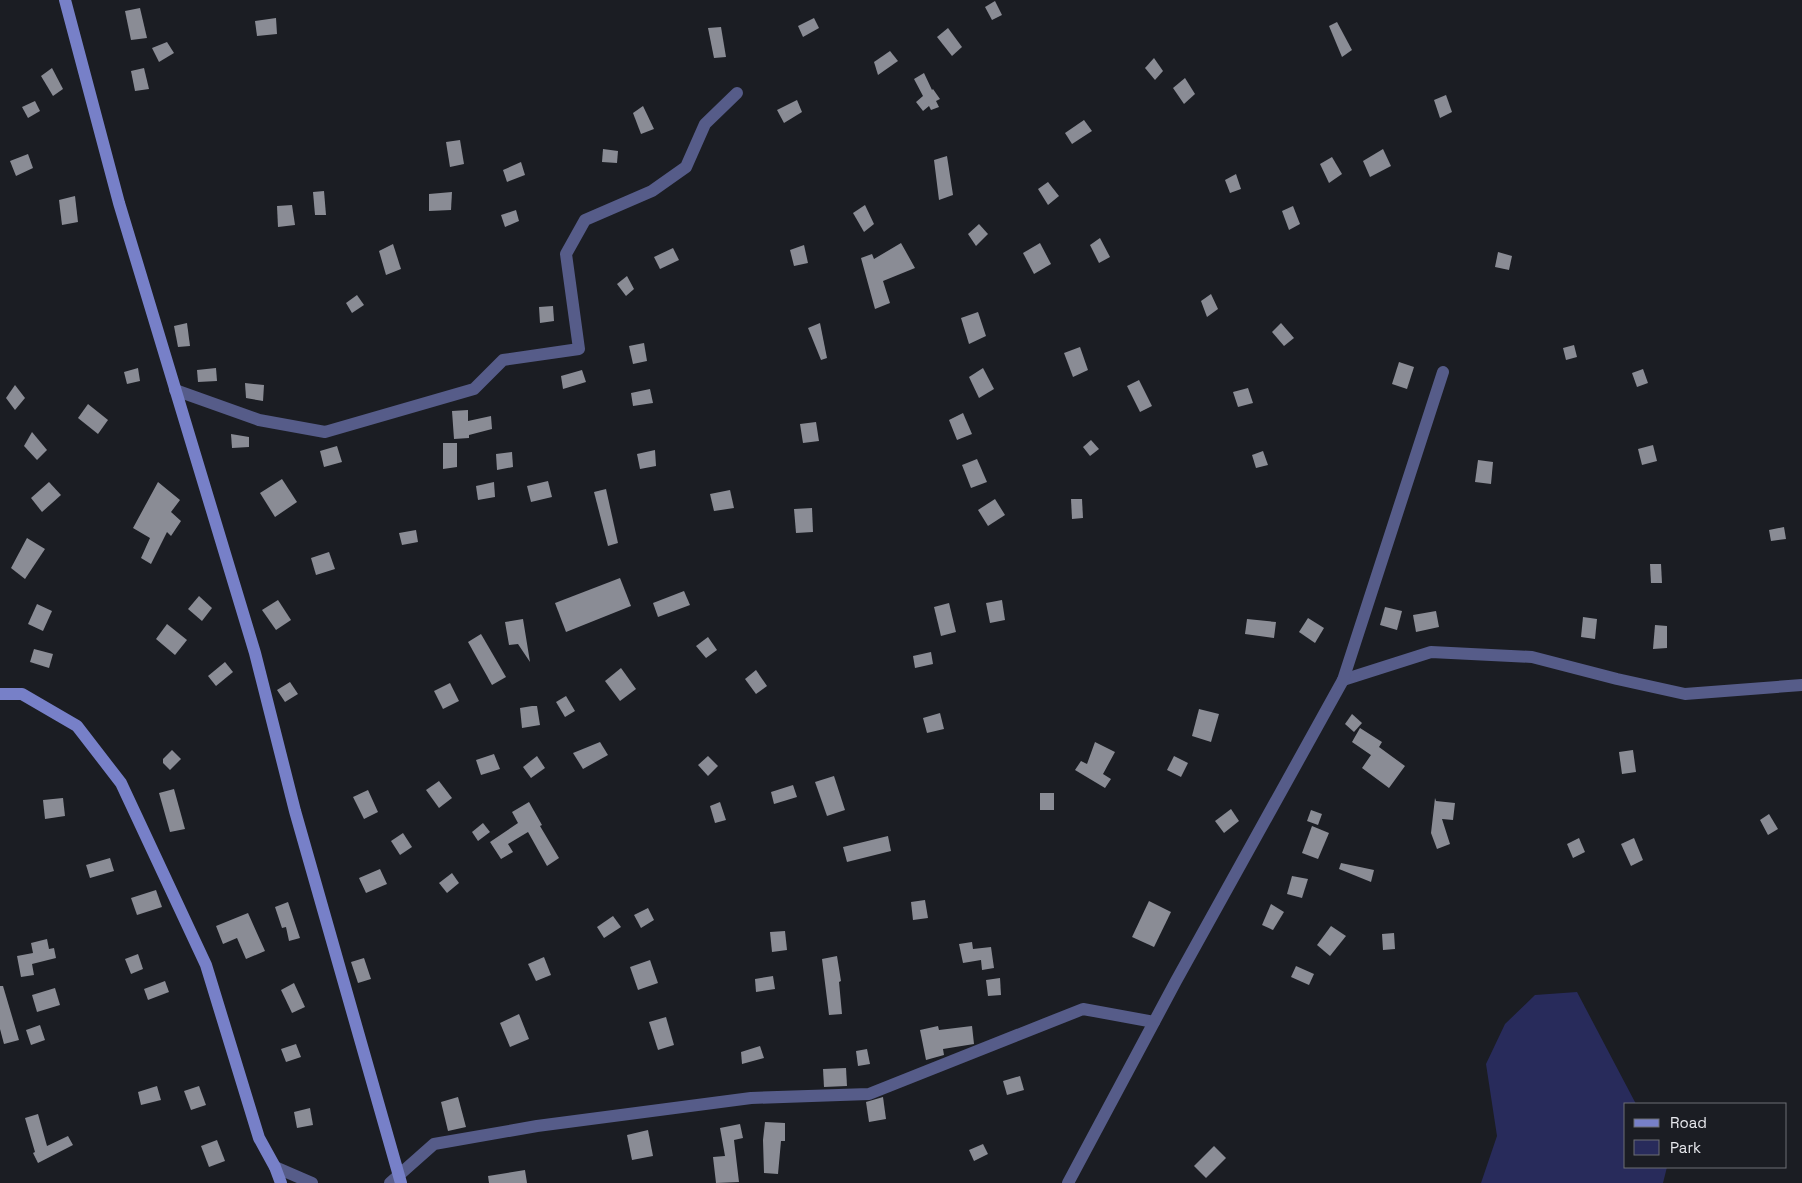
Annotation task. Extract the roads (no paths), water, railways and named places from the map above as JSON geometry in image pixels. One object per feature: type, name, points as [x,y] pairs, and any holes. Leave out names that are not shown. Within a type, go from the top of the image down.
[{"type":"street","points":[[66,0],[118,203],[255,653],[296,811],[397,1180],[434,1144],[537,1126],[751,1098],[869,1094],[1020,1032],[1083,1009],[1154,1022]]},
{"type":"street","points":[[175,390],[259,420],[325,432],[474,389],[503,360],[579,349],[566,254],[584,220],[652,191],[686,167],[705,124],[737,93]]},
{"type":"street","points":[[1068,1183],[1154,1022],[1343,680],[1443,372]]},
{"type":"street","points":[[1343,680],[1431,652],[1532,656],[1617,679],[1685,694],[1802,685]]},
{"type":"street","points":[[0,694],[22,694],[78,726],[121,783],[206,965],[259,1138],[275,1166],[280,1183]]},
{"type":"street","points":[[275,1166],[312,1183]]}]
